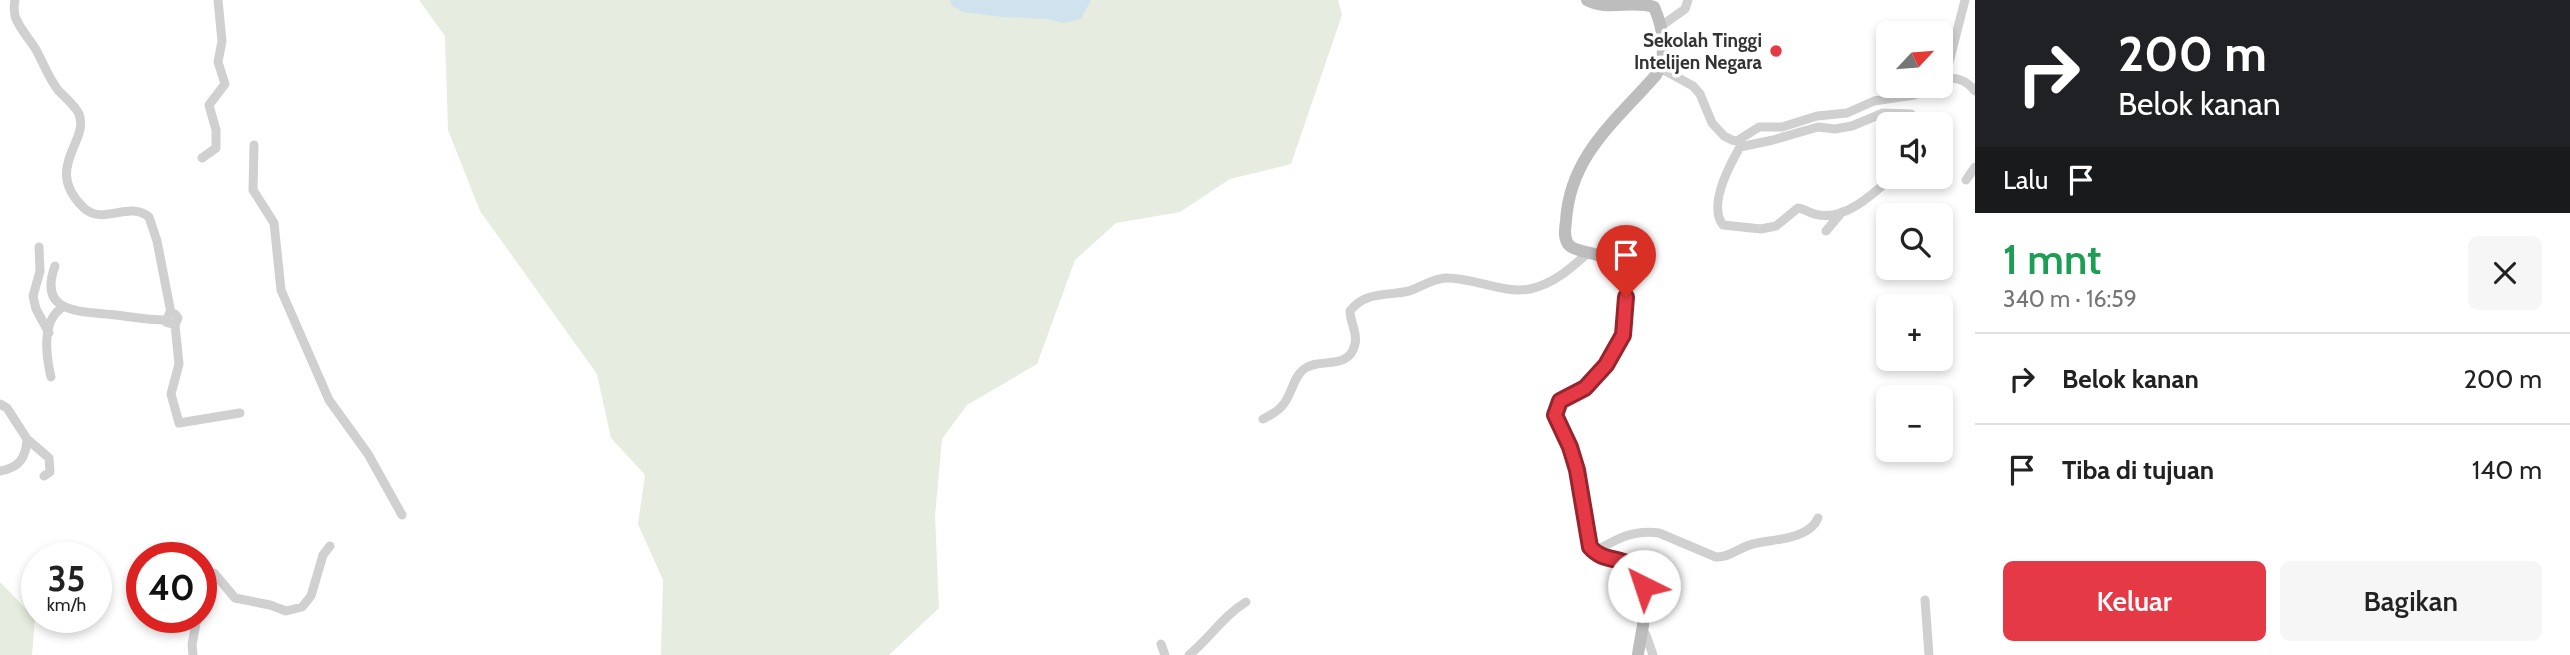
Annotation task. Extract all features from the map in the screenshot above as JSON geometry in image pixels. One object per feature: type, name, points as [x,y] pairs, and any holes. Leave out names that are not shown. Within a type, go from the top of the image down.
[{"type":"street","points":[[15,0],[15,16],[21,29],[51,79],[79,116],[81,129],[69,158],[66,175],[72,192],[86,211],[94,215],[137,210],[149,217],[157,242],[179,364],[171,394],[179,423],[240,413]]},
{"type":"street","points":[[202,158],[216,148],[216,130],[209,105],[225,84],[218,62],[222,41],[218,0]]},
{"type":"street","points":[[1587,0],[1597,4],[1654,7],[1663,41],[1660,68],[1590,149],[1572,183],[1566,218],[1566,239],[1570,246],[1604,257],[1617,268],[1625,288],[1626,315],[1621,341],[1600,374],[1581,391],[1562,400],[1555,412],[1577,470],[1587,540],[1594,552],[1637,570],[1644,586],[1638,655]]},
{"type":"street","points":[[1661,26],[1685,9],[1688,0]]},
{"type":"street","points":[[1953,43],[1965,0]]},
{"type":"street","points":[[1660,68],[1693,86],[1700,94],[1717,130],[1739,144],[1773,140],[1818,127],[1835,129],[1852,126],[1876,117]]},
{"type":"street","points":[[1953,80],[1966,81],[1975,91]]},
{"type":"street","points":[[1879,189],[1864,202],[1843,210],[1821,216],[1798,208],[1776,226],[1761,229],[1723,225],[1717,218],[1716,208],[1739,144],[1759,127],[1782,127],[1817,117],[1847,113],[1874,101],[1894,98]]},
{"type":"street","points":[[254,145],[253,190],[274,223],[281,290],[330,400],[368,454],[402,515]]},
{"type":"street","points":[[1966,180],[1975,167]]},
{"type":"street","points":[[1826,231],[1843,210]]},
{"type":"street","points":[[39,247],[40,271],[33,296],[36,309],[48,333]]},
{"type":"street","points":[[1263,419],[1281,407],[1305,369],[1313,365],[1334,364],[1348,356],[1356,343],[1350,311],[1367,298],[1409,290],[1446,278],[1520,291],[1534,288],[1560,276],[1588,253]]},
{"type":"street","points":[[55,266],[49,281],[50,289],[54,299],[62,307],[86,313],[170,319]]},
{"type":"street","points":[[51,377],[46,354],[48,333],[51,321],[62,307]]},
{"type":"street","points":[[0,404],[7,408],[27,439],[49,458],[50,472],[44,476]]},
{"type":"street","points":[[0,471],[15,468],[21,461],[27,439]]},
{"type":"street","points":[[1594,552],[1629,534],[1648,531],[1722,557],[1753,544],[1805,532],[1812,528],[1818,518]]},
{"type":"street","points":[[217,577],[235,598],[286,611],[297,609],[307,603],[311,596],[323,555],[330,547]]},
{"type":"street","points":[[1925,600],[1929,655]]},
{"type":"street","points":[[1189,655],[1227,615],[1246,602]]},
{"type":"street","points":[[1642,629],[1653,655]]},
{"type":"street","points":[[193,655],[194,633]]},
{"type":"street","points":[[1161,644],[1165,655]]},
{"type":"shaded area","points":[[419,0],[1338,0],[1342,15],[1291,164],[1230,179],[1180,212],[1116,223],[1075,260],[1037,364],[967,405],[942,439],[935,516],[939,608],[889,655],[661,655],[663,580],[638,524],[645,475],[611,438],[597,374],[480,211],[448,130],[445,36]]},
{"type":"shaded area","points":[[0,582],[21,604],[21,633],[34,633],[32,655],[0,655]]},
{"type":"water","points":[[951,0],[1091,0],[1081,19],[1063,23],[1048,19],[963,12],[951,5]]},
{"type":"place","name":"Sekolah Tinggi Intelijen Negara","points":[[1776,51]]},
{"type":"route","points":[[1626,297],[1626,325],[1621,341],[1600,374],[1581,391],[1560,401],[1555,415],[1577,470],[1590,547],[1594,552],[1637,570],[1644,586]]}]
